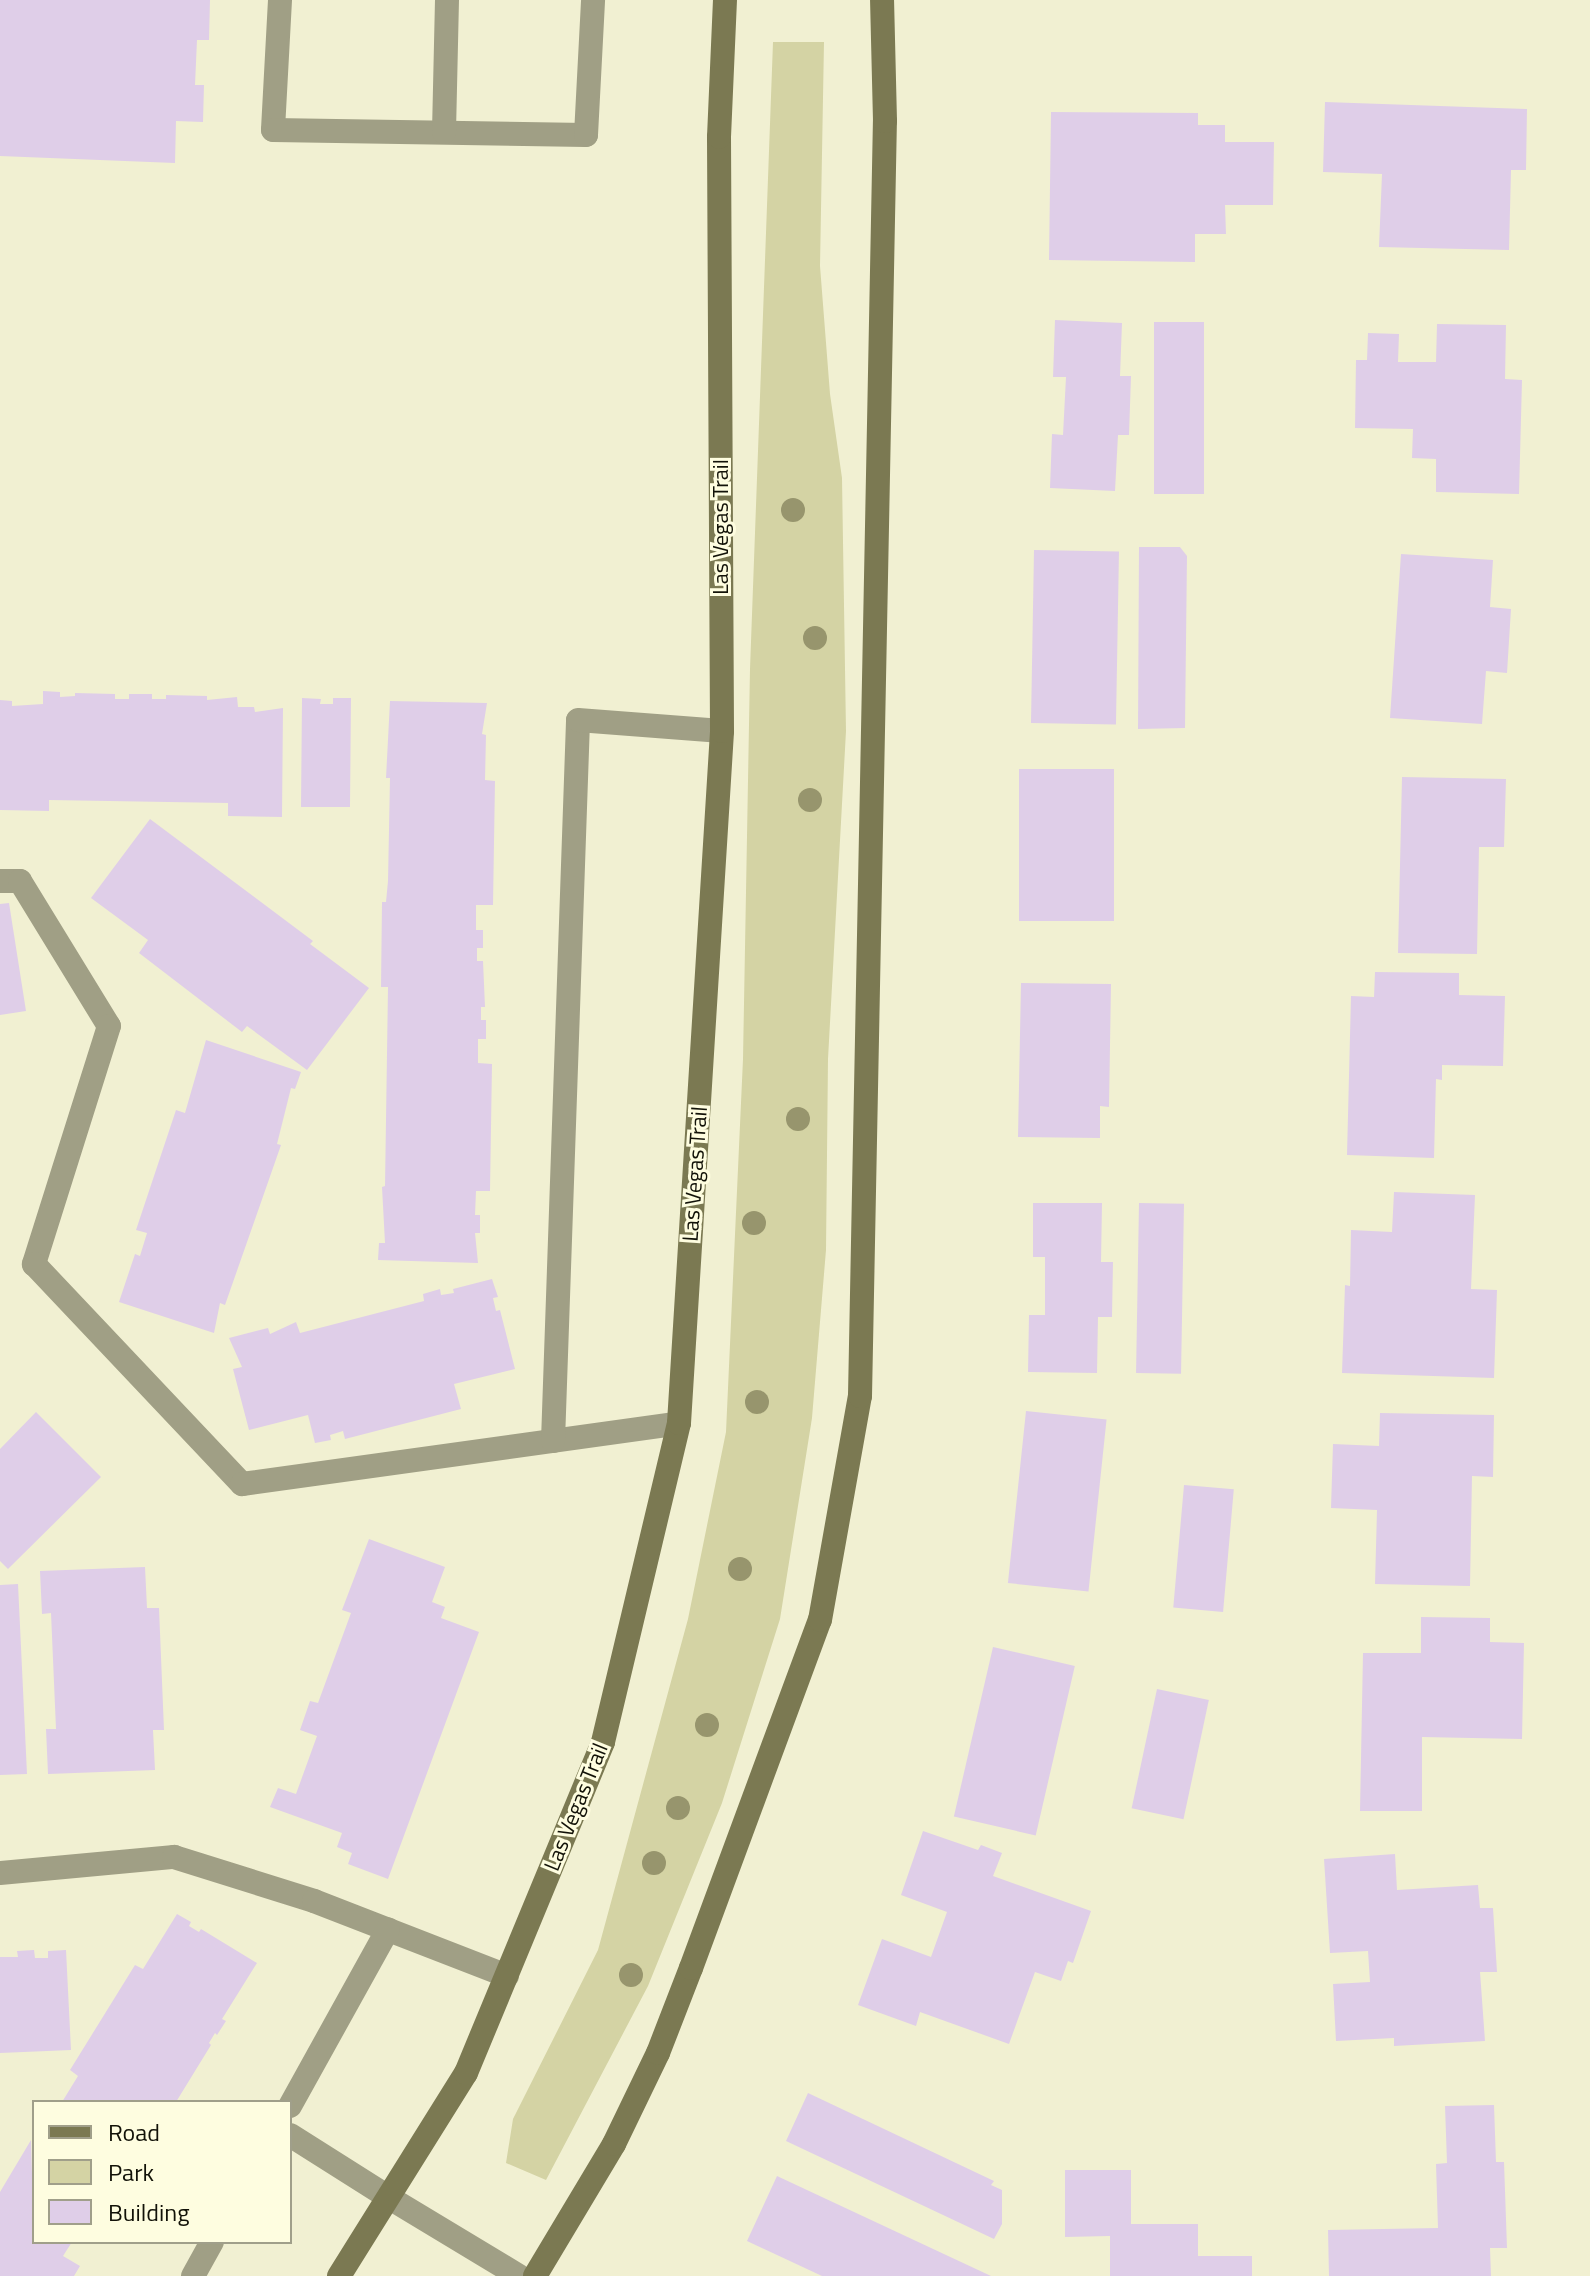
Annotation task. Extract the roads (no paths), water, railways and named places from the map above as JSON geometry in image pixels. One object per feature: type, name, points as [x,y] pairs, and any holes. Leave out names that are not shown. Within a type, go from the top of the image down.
[{"type":"main road","name":"Las Vegas Trail","points":[[339,2276],[466,2073],[603,1742],[679,1423],[722,731],[719,137],[725,0]]},
{"type":"main road","points":[[535,2276],[614,2144],[658,2053],[820,1620],[860,1396],[885,121],[882,0]]},
{"type":"street","points":[[280,0],[273,130],[586,135],[593,0]]},
{"type":"street","points":[[444,132],[447,0]]},
{"type":"street","points":[[553,1441],[578,720],[722,731]]},
{"type":"street","points":[[0,881],[20,881],[109,1026],[34,1264],[242,1484],[679,1423]]},
{"type":"street","points":[[0,1873],[174,1857],[314,1901],[507,1976]]},
{"type":"street","points":[[292,2102],[388,1929]]},
{"type":"street","points":[[292,2136],[519,2276]]},
{"type":"street","points":[[193,2276],[211,2244]]}]
